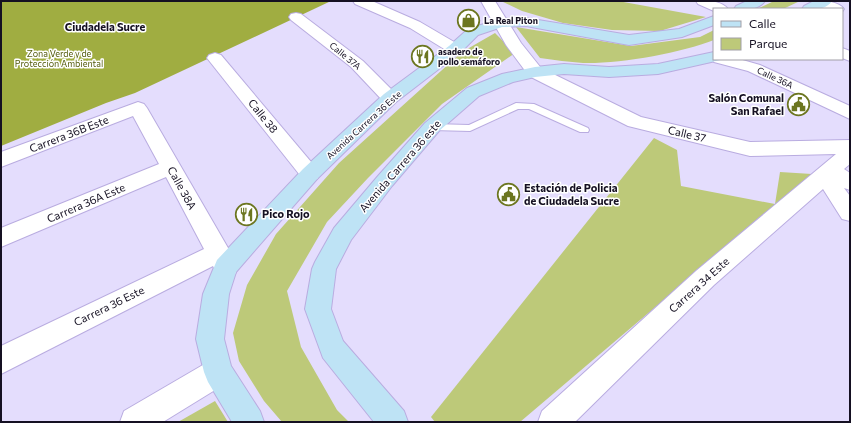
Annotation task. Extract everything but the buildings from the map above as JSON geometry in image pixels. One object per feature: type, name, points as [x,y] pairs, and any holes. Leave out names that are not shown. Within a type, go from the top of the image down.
[{"type":"street","points":[[360,1],[415,25],[455,50]]},
{"type":"street","points":[[488,1],[500,23],[535,72],[564,70],[609,72],[658,69],[713,57]]},
{"type":"street","points":[[702,1],[719,8]]},
{"type":"street","points":[[742,8],[758,1]]},
{"type":"street","points":[[819,4],[833,8]]},
{"type":"street","name":"Calle 37A","points":[[296,17],[357,64],[390,98]]},
{"type":"street","name":"Avenida Carrera 36 Este","points":[[222,260],[390,98],[455,50],[473,32],[500,23],[526,22],[629,40],[682,33],[713,20]]},
{"type":"street","name":"Calle 38","points":[[215,58],[310,174]]},
{"type":"street","name":"Calle 36A","points":[[724,60],[754,68],[850,113]]},
{"type":"street","name":"Avenida Carrera 36 este","points":[[393,422],[333,349],[318,309],[324,270],[342,234],[385,181],[432,127],[473,92],[508,78],[535,72]]},
{"type":"street","name":"Calle 37","points":[[535,72],[636,122],[750,150],[850,147]]},
{"type":"street","name":"Carrera 36B Este","points":[[1,160],[138,108]]},
{"type":"street","name":"Calle 38A","points":[[138,108],[222,260]]},
{"type":"street","name":"Carrera 34 Este","points":[[553,422],[706,278],[835,176],[850,152]]},
{"type":"street","name":"Carrera 36A Este","points":[[1,238],[170,167]]},
{"type":"street","points":[[835,176],[850,213]]},
{"type":"street","points":[[222,260],[210,339],[218,372],[249,422]]},
{"type":"street","name":"Carrera 36 Este","points":[[1,360],[222,260]]},
{"type":"street","points":[[141,420],[218,372]]},
{"type":"lane","points":[[432,127],[470,128],[516,106],[531,106],[584,130]]},
{"type":"green space","name":"Zona Verde y de Protección Ambiental","points":[[1,1],[331,1],[135,93],[106,103],[1,146]]},
{"type":"green space","points":[[501,1],[618,1],[706,17],[660,31],[612,30],[563,23],[522,11]]},
{"type":"green space","points":[[774,1],[800,1],[785,8],[759,8]]},
{"type":"green space","points":[[516,27],[631,46],[700,37],[713,30],[713,40],[685,49],[632,60],[583,63],[540,58]]},
{"type":"green space","points":[[495,33],[515,53],[442,104],[368,178],[327,222],[287,291],[301,347],[337,410],[349,422],[282,422],[264,401],[239,361],[233,333],[247,285],[276,234],[339,163],[462,52]]},
{"type":"green space","points":[[654,138],[677,150],[681,186],[775,204],[780,172],[812,174],[520,422],[435,422],[431,417]]},
{"type":"green space","points":[[215,401],[228,422],[178,422]]},
{"type":"place","name":"La Real Piton","points":[[469,21]]},
{"type":"place","name":"asadero de pollo semáforo","points":[[422,57]]},
{"type":"place","name":"Salón Comunal San Rafael","points":[[799,104]]},
{"type":"place","name":"Estación de Policia de Ciudadela Sucre","points":[[508,194]]},
{"type":"place","name":"Pico Rojo","points":[[247,214]]},
{"type":"district","name":"Ciudadela Sucre","points":[[105,27]]}]
